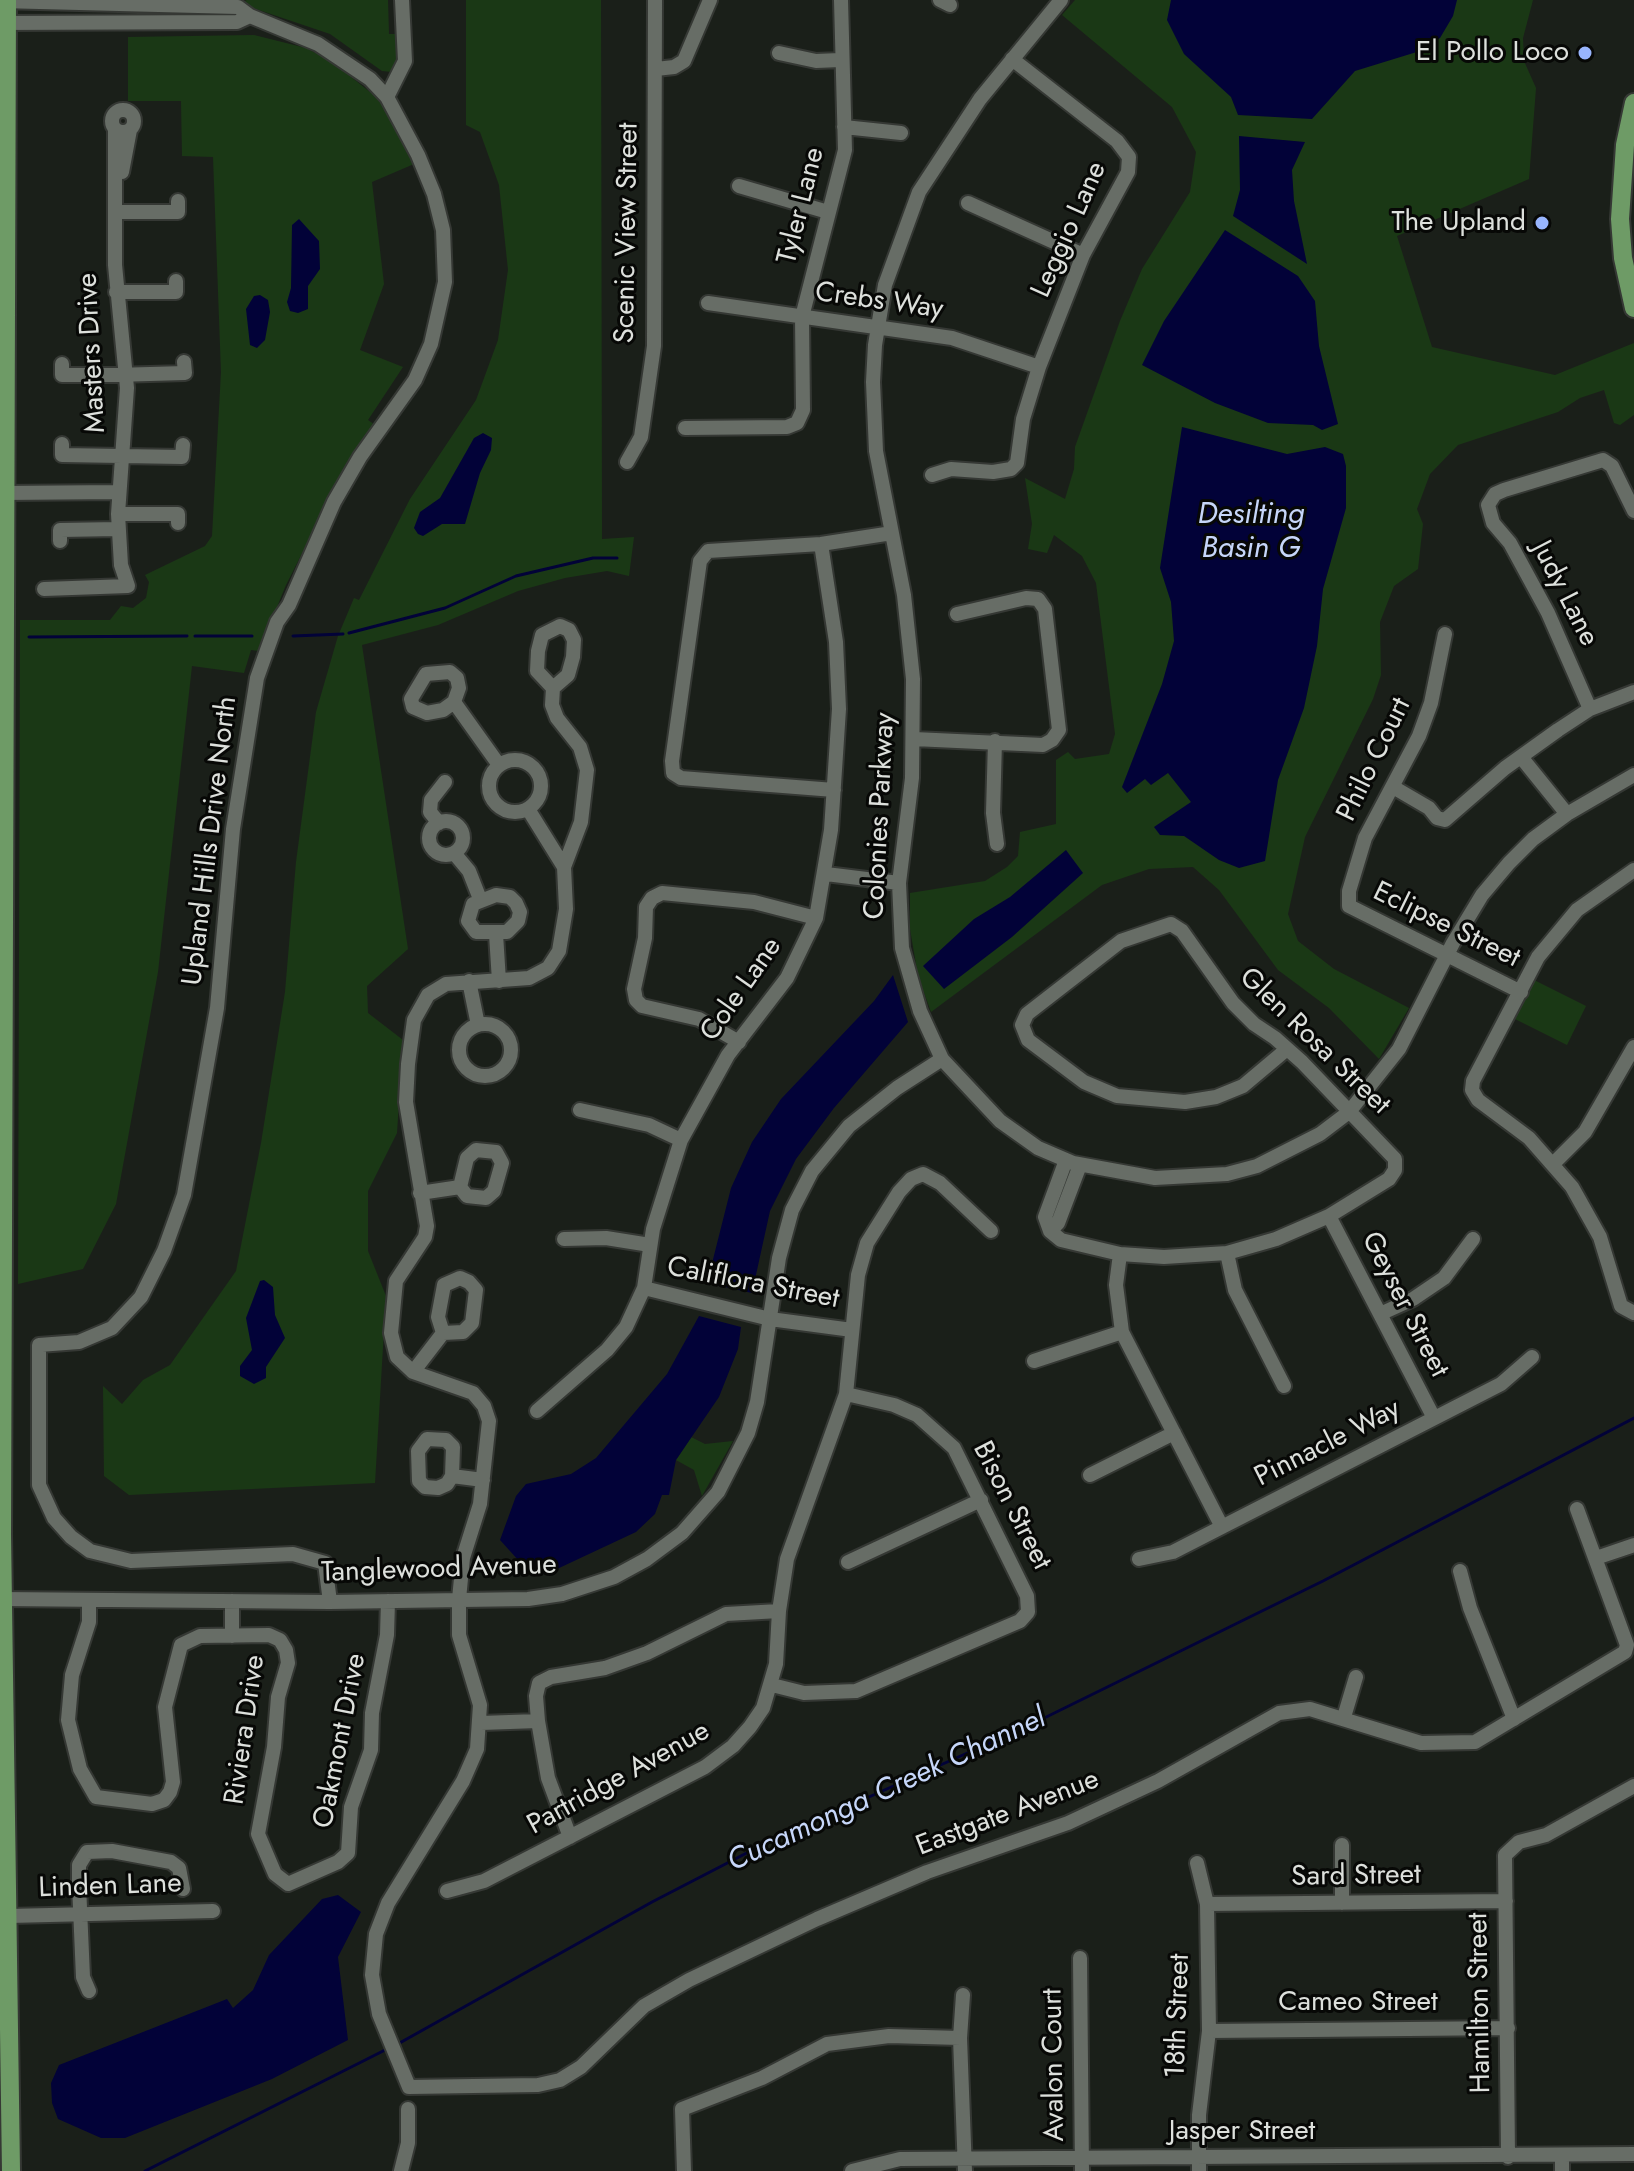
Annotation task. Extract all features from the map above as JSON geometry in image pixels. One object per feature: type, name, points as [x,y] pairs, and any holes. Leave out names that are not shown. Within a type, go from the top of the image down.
[{"type":"main road","points":[[7,0],[3,23],[1,1599],[9,1916],[7,2168]]},
{"type":"main road","points":[[1634,103],[1625,145],[1620,219],[1623,258],[1634,308]]},
{"type":"street","points":[[387,97],[405,61],[402,0]]},
{"type":"street","name":"Scenic View Street","points":[[627,462],[641,437],[654,346],[655,0]]},
{"type":"street","points":[[656,69],[674,67],[684,61],[710,0]]},
{"type":"street","name":"Tyler Lane","points":[[685,428],[787,427],[797,423],[803,410],[802,317],[841,170],[844,127],[840,60],[841,0]]},
{"type":"street","name":"Colonies Parkway","points":[[1061,0],[943,150],[919,192],[885,285],[877,327],[873,382],[876,451],[909,639],[914,739],[899,883],[901,942],[908,976],[942,1059],[1000,1121],[1038,1148],[1073,1163],[1155,1178],[1227,1174],[1290,1152],[1349,1112],[1399,1049],[1482,895],[1509,863],[1533,839],[1567,814],[1634,775]]},
{"type":"street","name":"Upland Hills Drive North","points":[[0,1],[223,3],[238,7],[250,16],[341,57],[370,79],[387,97],[418,155],[434,194],[446,255],[442,306],[431,344],[415,380],[360,457],[334,502],[289,605],[277,622],[257,678],[233,829],[221,975],[184,1195],[164,1251],[141,1297],[112,1328],[79,1342],[39,1345],[39,1485],[54,1518],[90,1551],[113,1560],[293,1554],[325,1563],[330,1602]]},
{"type":"street","points":[[223,3],[225,22]]},
{"type":"street","points":[[3,23],[237,22],[250,16]]},
{"type":"street","points":[[779,53],[816,61],[840,60]]},
{"type":"street","name":"Leggio Lane","points":[[932,475],[951,469],[993,472],[1011,469],[1017,463],[1023,419],[1039,367],[1083,255],[1128,172],[1129,157],[1117,141],[1012,59]]},
{"type":"street","points":[[844,127],[901,133]]},
{"type":"street","name":"Masters Drive","points":[[44,589],[128,586],[121,565],[118,522],[126,374],[116,292],[116,212],[122,130]]},
{"type":"street","points":[[739,186],[828,212]]},
{"type":"street","points":[[116,212],[178,212],[178,201]]},
{"type":"street","points":[[968,203],[1083,255]]},
{"type":"street","points":[[116,292],[176,292],[176,281]]},
{"type":"street","name":"Crebs Way","points":[[708,303],[952,338],[1039,367]]},
{"type":"street","points":[[62,364],[62,375],[126,374],[185,373],[184,362]]},
{"type":"street","points":[[62,444],[62,455],[182,457],[183,445]]},
{"type":"street","name":"Judy Lane","points":[[1590,709],[1548,613],[1510,543],[1493,523],[1488,505],[1495,494],[1603,460],[1612,466],[1634,511]]},
{"type":"street","points":[[3,493],[118,492]]},
{"type":"street","points":[[60,541],[60,530],[178,514],[178,523]]},
{"type":"street","points":[[834,790],[681,778],[673,773],[672,761],[700,561],[708,551],[821,544],[892,533]]},
{"type":"street","name":"Cole Lane","points":[[537,1411],[607,1350],[626,1327],[644,1288],[650,1245],[681,1140],[717,1073],[787,978],[816,918],[826,874],[834,790],[838,671],[821,544]]},
{"type":"street","points":[[914,739],[1043,745],[1052,740],[1059,730],[1045,609],[1038,599],[1026,598],[957,614]]},
{"type":"street","name":"Philo Court","points":[[1349,906],[1349,891],[1365,838],[1393,787],[1431,703],[1445,634]]},
{"type":"street","points":[[538,1721],[481,1723],[480,1705],[459,1635],[463,1558],[475,1524],[489,1440],[489,1421],[484,1406],[473,1393],[413,1372],[397,1357],[391,1333],[396,1281],[425,1237],[427,1226],[406,1102],[414,1020],[428,995],[446,984],[529,978],[548,968],[559,951],[566,909],[564,867],[581,822],[587,770],[580,747],[557,718],[552,705],[553,688]]},
{"type":"street","points":[[1393,787],[1429,808],[1437,818],[1445,820],[1521,757],[1590,709],[1634,692]]},
{"type":"street","points":[[454,702],[499,765]]},
{"type":"street","points":[[995,741],[993,813],[997,844]]},
{"type":"street","points":[[1521,757],[1567,814]]},
{"type":"street","points":[[515,760],[537,771],[541,788],[528,809],[511,812],[491,797],[490,779],[499,765],[515,760]]},
{"type":"street","points":[[439,823],[430,812],[431,800],[445,782]]},
{"type":"street","points":[[528,809],[564,867]]},
{"type":"street","points":[[450,821],[460,828],[463,839],[454,853],[443,855],[431,846],[429,835],[439,823],[450,821]]},
{"type":"street","points":[[454,853],[469,871],[480,899]]},
{"type":"street","points":[[1631,1312],[1621,1306],[1600,1237],[1572,1187],[1529,1138],[1478,1100],[1472,1090],[1473,1081],[1538,957],[1577,910],[1634,870]]},
{"type":"street","points":[[826,874],[899,883]]},
{"type":"street","points":[[739,1042],[699,1019],[642,1006],[636,1000],[634,989],[645,938],[646,907],[652,898],[662,893],[754,902],[816,918]]},
{"type":"street","points":[[502,895],[516,903],[520,912],[513,927],[483,935],[471,928],[470,909],[480,899],[502,895]]},
{"type":"street","name":"Eclipse Street","points":[[1349,906],[1521,992]]},
{"type":"street","name":"Glen Rosa Street","points":[[1287,1049],[1243,1086],[1216,1097],[1185,1102],[1151,1102],[1117,1096],[1084,1082],[1028,1040],[1022,1025],[1027,1014],[1121,941],[1171,924],[1182,931],[1233,1003],[1287,1049],[1395,1159],[1395,1170],[1389,1179],[1329,1216]]},
{"type":"street","points":[[496,934],[499,981]]},
{"type":"street","points":[[469,981],[478,1025]]},
{"type":"street","points":[[1553,1164],[1585,1132],[1618,1069],[1634,1047]]},
{"type":"street","name":"Tanglewood Avenue","points":[[1,1599],[330,1602],[562,1594],[614,1577],[647,1559],[682,1533],[718,1492],[748,1433],[757,1402],[779,1258],[792,1210],[812,1171],[849,1126],[897,1088],[942,1059]]},
{"type":"street","points":[[1618,1069],[1634,1077]]},
{"type":"street","points":[[580,1110],[649,1125],[681,1140]]},
{"type":"street","points":[[1073,1163],[1045,1217],[1050,1231],[1061,1240],[1120,1254],[1164,1257],[1227,1253],[1276,1239],[1329,1216]]},
{"type":"street","name":"Partridge Avenue","points":[[447,1891],[484,1881],[705,1767],[733,1746],[763,1708],[772,1685],[787,1559],[846,1394],[858,1275],[867,1243],[899,1192],[911,1179],[923,1174],[940,1183],[991,1231]]},
{"type":"street","points":[[420,1193],[460,1187]]},
{"type":"street","name":"Geyser Street","points":[[1329,1216],[1434,1418]]},
{"type":"street","points":[[564,1239],[606,1238],[650,1245]]},
{"type":"street","points":[[1380,1314],[1413,1299],[1444,1278],[1473,1239]]},
{"type":"street","points":[[1227,1253],[1235,1290],[1284,1386]]},
{"type":"street","points":[[1120,1254],[1116,1285],[1122,1332],[1222,1527]]},
{"type":"street","name":"Califlora Street","points":[[644,1288],[770,1319],[852,1330]]},
{"type":"street","points":[[1034,1361],[1122,1332]]},
{"type":"street","points":[[413,1372],[443,1333]]},
{"type":"street","name":"Pinnacle Way","points":[[1139,1559],[1173,1552],[1501,1384],[1532,1357]]},
{"type":"street","name":"Bison Street","points":[[772,1685],[812,1694],[856,1691],[1020,1621],[1028,1612],[1027,1596],[954,1448],[938,1430],[894,1405],[846,1394]]},
{"type":"street","points":[[1090,1475],[1174,1433]]},
{"type":"street","points":[[452,1476],[483,1480]]},
{"type":"street","points":[[848,1562],[981,1500]]},
{"type":"street","points":[[1577,1509],[1596,1558],[1634,1545]]},
{"type":"street","name":"Eastgate Avenue","points":[[481,1723],[477,1749],[463,1781],[388,1903],[376,1934],[372,1975],[379,2014],[409,2087],[538,2085],[560,2080],[581,2067],[644,2006],[817,1919],[981,1851],[1068,1823],[1158,1781],[1279,1713],[1310,1709],[1421,1743],[1449,1745],[1475,1742],[1617,1658],[1627,1645],[1596,1558]]},
{"type":"street","points":[[1460,1571],[1470,1608],[1514,1719]]},
{"type":"street","points":[[89,1601],[89,1622],[70,1691],[70,1738],[80,1769],[96,1797],[152,1804],[164,1800],[173,1782],[165,1707],[181,1645],[191,1638],[232,1636],[232,1601]]},
{"type":"street","name":"Oakmont Drive","points":[[316,1871],[338,1862],[348,1853],[351,1807],[371,1750],[372,1713],[387,1635],[388,1601]]},
{"type":"street","points":[[570,1837],[548,1778],[538,1721],[536,1696],[539,1683],[551,1677],[605,1668],[647,1653],[726,1614],[779,1611]]},
{"type":"street","name":"Riviera Drive","points":[[232,1636],[269,1635],[280,1640],[286,1650],[288,1663],[278,1697],[274,1747],[258,1834],[275,1874],[288,1884],[316,1871]]},
{"type":"street","points":[[1344,1717],[1356,1677]]},
{"type":"street","name":"Hamilton Street","points":[[1508,2157],[1507,1850],[1519,1842],[1546,1835],[1634,1786]]},
{"type":"street","points":[[1342,1845],[1342,1903]]},
{"type":"street","points":[[89,1991],[83,1977],[81,1858],[94,1849],[171,1862],[179,1868],[183,1889]]},
{"type":"street","name":"18th Street","points":[[1197,1863],[1207,1904],[1209,2031],[1199,2115],[1199,2164]]},
{"type":"street","name":"Sard Street","points":[[1207,1904],[1506,1901]]},
{"type":"street","name":"Linden Lane","points":[[9,1916],[115,1911],[213,1911]]},
{"type":"street","name":"Avalon Court","points":[[1080,1958],[1082,2165]]},
{"type":"street","points":[[963,1995],[960,2038],[965,2166]]},
{"type":"street","name":"Cameo Street","points":[[1209,2031],[1508,2028]]},
{"type":"street","points":[[684,2171],[682,2109],[762,2078],[827,2044],[889,2036],[960,2038]]},
{"type":"street","points":[[401,2171],[408,2143],[408,2109]]},
{"type":"street","name":"Jasper Street","points":[[852,2171],[900,2159],[965,2166],[1634,2154]]},
{"type":"street","points":[[1562,2155],[1562,2171]]},
{"type":"green space","points":[[388,0],[389,34],[397,34],[398,63],[392,72],[382,71],[330,34],[250,7],[243,2]]},
{"type":"green space","points":[[466,0],[601,0],[602,539],[634,537],[629,576],[607,571],[565,578],[518,591],[438,625],[362,645],[408,949],[367,986],[368,1013],[403,1040],[397,1133],[368,1191],[368,1251],[386,1296],[375,1483],[129,1495],[104,1476],[103,1386],[122,1404],[143,1380],[170,1365],[236,1271],[261,1143],[285,992],[296,862],[316,712],[338,636],[354,598],[359,600],[410,499],[476,400],[498,340],[508,270],[499,185],[480,132],[466,125]]},
{"type":"green space","points":[[1075,0],[1533,0],[1523,38],[1524,61],[1536,88],[1529,179],[1397,236],[1432,347],[1555,375],[1634,343],[1634,415],[1620,425],[1614,423],[1604,390],[1580,398],[1558,412],[1458,445],[1430,474],[1417,509],[1423,524],[1418,569],[1394,586],[1380,622],[1381,675],[1373,699],[1305,837],[1288,914],[1298,941],[1334,969],[1409,1008],[1379,1059],[1329,1008],[1278,970],[1219,890],[1193,867],[1149,869],[1102,885],[931,1012],[918,976],[910,929],[910,893],[985,881],[1007,867],[1018,856],[1020,832],[1056,824],[1056,760],[1068,752],[1075,759],[1109,754],[1115,734],[1096,583],[1082,556],[1054,535],[1047,553],[1028,549],[1032,524],[1025,478],[1065,499],[1074,469],[1075,447],[1120,321],[1142,269],[1190,192],[1196,152],[1172,107],[1062,15]]},
{"type":"green space","points":[[254,35],[306,48],[331,61],[375,96],[395,122],[414,164],[372,182],[384,284],[360,350],[403,367],[368,420],[375,425],[343,472],[286,585],[259,651],[251,650],[244,673],[192,666],[158,972],[116,1204],[83,1269],[18,1284],[20,620],[110,620],[121,606],[133,608],[146,598],[149,582],[145,575],[205,546],[212,536],[221,372],[213,157],[182,156],[181,101],[128,101],[128,37]]},
{"type":"green space","points":[[1534,980],[1586,1006],[1567,1045],[1515,1019]]},
{"type":"green space","points":[[691,1437],[705,1444],[733,1441],[702,1496],[694,1470],[676,1460]]},
{"type":"water","points":[[1171,0],[1457,0],[1453,16],[1440,38],[1420,51],[1355,71],[1312,119],[1238,115],[1231,97],[1184,54],[1167,20]]},
{"type":"water","points":[[1239,136],[1305,142],[1292,170],[1294,201],[1307,264],[1233,216],[1240,190]]},
{"type":"water","points":[[299,219],[319,241],[320,269],[308,286],[308,309],[298,313],[290,311],[287,302],[291,288],[292,225]]},
{"type":"water","name":"Desilting Basin G","points":[[1225,230],[1298,276],[1315,301],[1319,346],[1338,424],[1322,430],[1313,425],[1268,423],[1215,403],[1142,365],[1164,321]]},
{"type":"water","points":[[260,295],[268,300],[270,312],[265,340],[257,348],[250,345],[246,309],[254,296]]},
{"type":"water","name":"Desilting Basin G","points":[[1182,427],[1287,454],[1325,447],[1343,454],[1346,466],[1346,508],[1323,589],[1317,646],[1304,708],[1278,780],[1265,861],[1239,868],[1219,860],[1184,836],[1160,835],[1154,827],[1191,802],[1168,773],[1151,785],[1145,779],[1127,793],[1122,787],[1162,684],[1174,641],[1171,602],[1160,568]]},
{"type":"water","points":[[483,433],[492,438],[491,450],[480,473],[465,524],[442,524],[423,536],[418,534],[414,528],[420,512],[440,498],[474,438]]},
{"type":"water","points":[[1066,850],[1083,873],[1012,937],[944,989],[923,966],[974,919],[1010,897]]},
{"type":"water","points":[[893,975],[908,1022],[834,1108],[796,1159],[770,1211],[752,1293],[707,1283],[731,1188],[752,1142],[781,1099],[874,1001]]},
{"type":"water","points":[[264,1280],[273,1287],[275,1315],[285,1338],[266,1367],[266,1378],[254,1384],[240,1376],[240,1366],[252,1350],[246,1318],[260,1281]]},
{"type":"water","points":[[699,1316],[741,1327],[738,1349],[719,1397],[676,1460],[669,1495],[662,1495],[655,1514],[636,1532],[557,1569],[529,1572],[500,1540],[516,1496],[526,1484],[571,1474],[596,1458],[667,1374]]},
{"type":"water","points":[[338,1895],[361,1912],[338,1957],[348,2040],[272,2079],[125,2138],[101,2138],[58,2119],[52,2103],[51,2083],[59,2065],[227,1999],[233,2008],[253,1990],[269,1955],[322,1899]]},
{"type":"waterway","points":[[349,633],[445,608],[516,576],[593,558],[617,558]]},
{"type":"waterway","points":[[293,636],[343,634]]},
{"type":"waterway","points":[[29,637],[187,636]]},
{"type":"waterway","points":[[195,636],[252,636]]},
{"type":"waterway","name":"Cucamonga Creek Channel","points":[[396,2045],[652,1902],[766,1843],[1030,1725],[1323,1581],[1634,1418]]},
{"type":"waterway","name":"Cucamonga Creek Channel","points":[[145,2171],[389,2048]]},
{"type":"place","name":"El Pollo Loco","points":[[1585,53]]},
{"type":"place","name":"The Upland","points":[[1542,223]]}]
